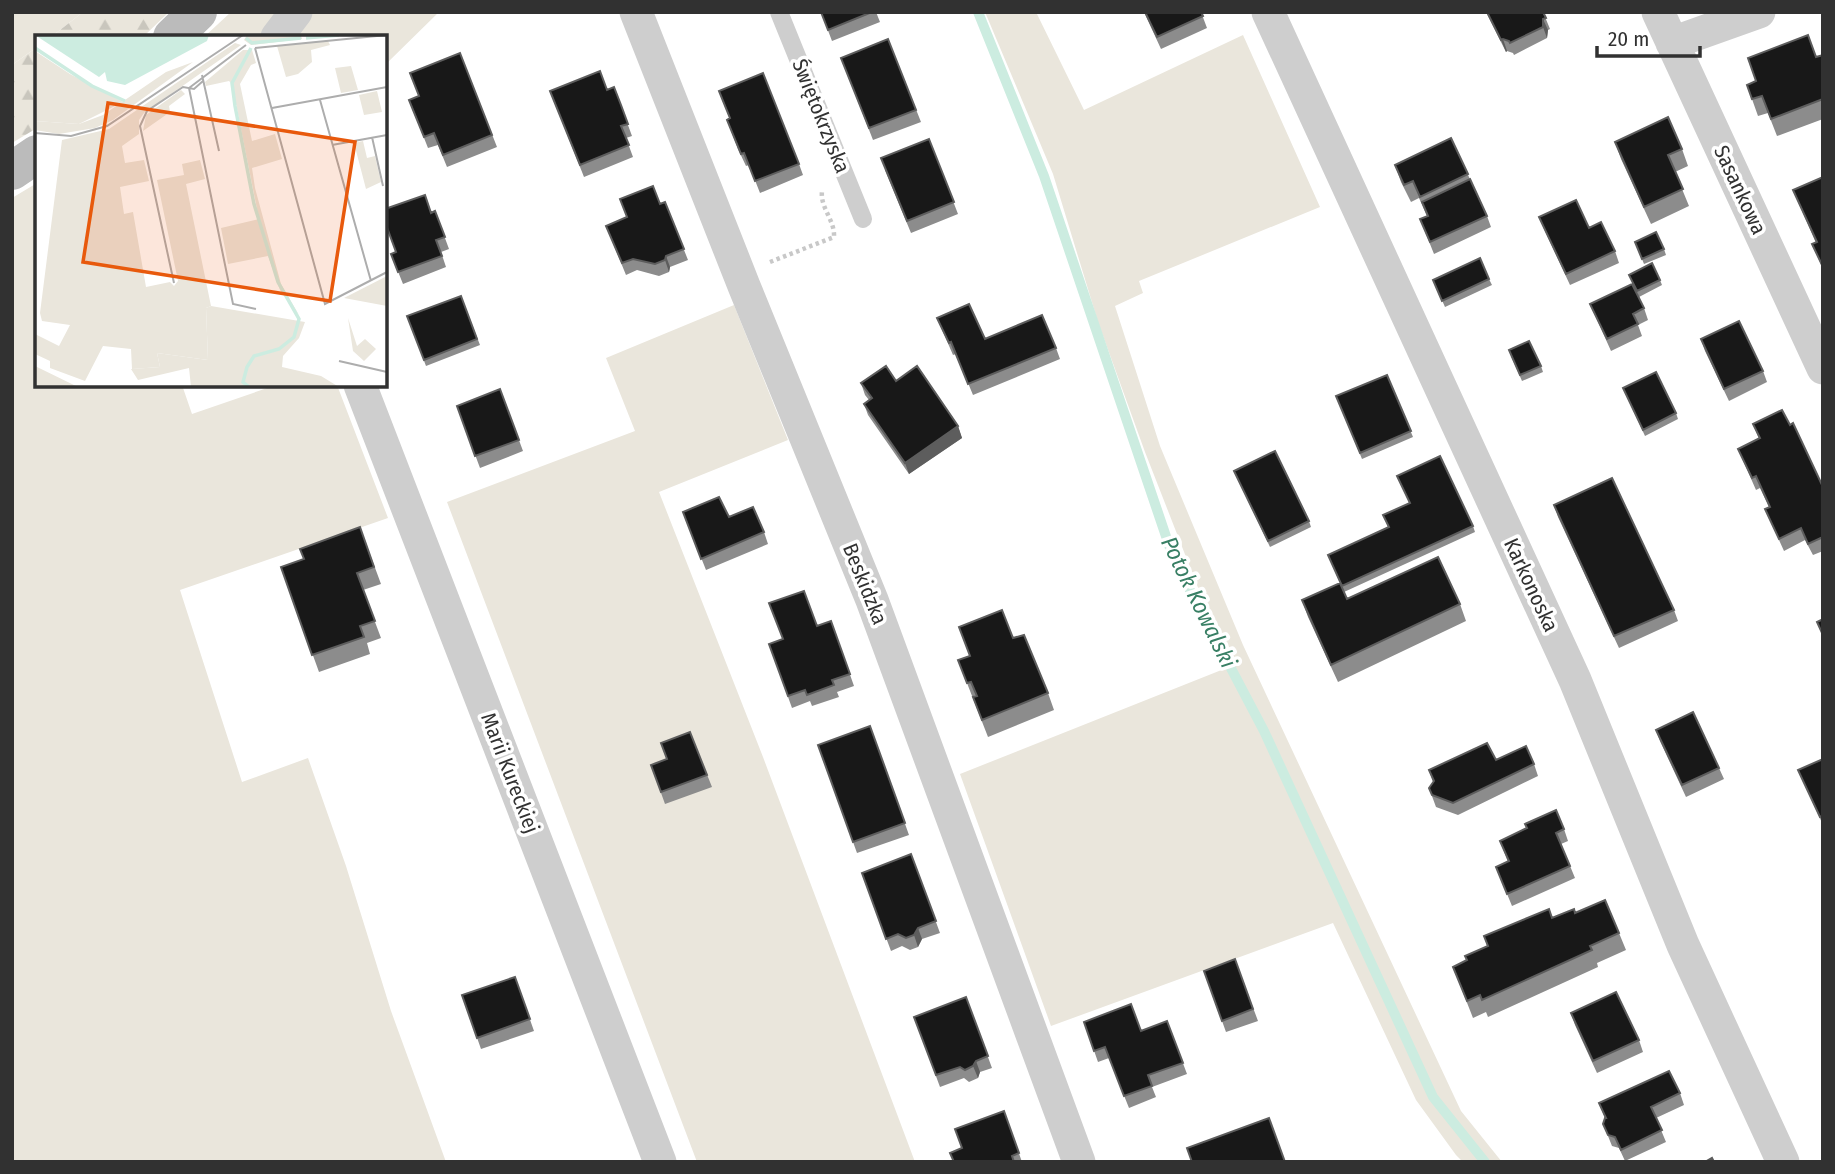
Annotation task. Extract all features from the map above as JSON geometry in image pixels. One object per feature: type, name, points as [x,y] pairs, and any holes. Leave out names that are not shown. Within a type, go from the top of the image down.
[{"type":"main road","points":[[174,35],[198,12]]},
{"type":"main road","points":[[12,171],[35,155]]},
{"type":"street","points":[[279,35],[296,12]]},
{"type":"street","name":"Beskidzka","points":[[636,12],[872,600],[1079,1162]]},
{"type":"street","name":"Karkonoska","points":[[1268,12],[1575,680],[1683,946],[1783,1162]]},
{"type":"street","name":"Sasankowa","points":[[1658,12],[1823,368]]},
{"type":"street","points":[[1672,43],[1759,12]]},
{"type":"street","name":"Marii Kureckiej","points":[[361,387],[660,1162]]},
{"type":"lane","name":"Świętokrzyska","points":[[779,12],[863,219]]},
{"type":"path","points":[[767,264],[834,237],[834,229],[821,196],[828,170],[840,163]]},
{"type":"green space","points":[[12,12],[83,12],[54,35],[35,35],[35,48],[12,65]]},
{"type":"green space","points":[[83,12],[169,12],[145,35],[54,35]]},
{"type":"green space","points":[[231,12],[287,12],[269,35],[206,35]]},
{"type":"green space","points":[[313,12],[439,12],[387,63],[387,35],[295,35]]},
{"type":"green space","points":[[985,12],[1036,12],[1084,110],[1243,35],[1320,207],[1139,281],[1143,293],[1115,306],[1160,446],[1243,645],[1461,1111],[1502,1162],[1463,1162],[1416,1100],[1333,923],[1051,1026],[960,774],[1229,667],[1145,452],[1098,322],[1053,174]]},
{"type":"green space","points":[[35,48],[35,129],[12,143],[12,65]]},
{"type":"green space","points":[[35,184],[35,387],[183,387],[192,414],[270,387],[338,387],[388,518],[180,590],[242,782],[308,758],[346,866],[391,1011],[446,1162],[12,1162],[12,198]]},
{"type":"green space","points":[[734,305],[788,440],[659,492],[763,757],[915,1162],[697,1162],[447,502],[635,431],[606,358]]},
{"type":"building","points":[[821,12],[872,12],[828,30]]},
{"type":"building","points":[[1145,12],[1201,12],[1203,16],[1157,37]]},
{"type":"building","points":[[1487,12],[1543,12],[1546,18],[1543,19],[1543,27],[1510,43],[1501,40]]},
{"type":"building","points":[[1808,35],[1816,57],[1823,55],[1823,99],[1771,119],[1762,96],[1752,99],[1747,85],[1756,81],[1748,58]]},
{"type":"building","points":[[888,39],[916,110],[869,128],[841,58]]},
{"type":"building","points":[[460,53],[492,135],[443,155],[434,133],[424,137],[409,100],[419,96],[410,73]]},
{"type":"building","points":[[600,71],[607,90],[614,87],[628,124],[621,126],[629,145],[580,165],[550,91]]},
{"type":"building","points":[[763,73],[799,164],[755,181],[727,120],[730,118],[719,91]]},
{"type":"building","points":[[1668,117],[1682,149],[1668,155],[1683,189],[1644,207],[1615,142]]},
{"type":"building","points":[[1451,138],[1468,174],[1420,197],[1413,181],[1404,185],[1395,165]]},
{"type":"building","points":[[929,139],[954,202],[907,221],[881,158]]},
{"type":"building","points":[[1823,177],[1823,267],[1812,244],[1817,242],[1793,190]]},
{"type":"building","points":[[1470,179],[1487,216],[1430,242],[1420,219],[1428,216],[1422,202]]},
{"type":"building","points":[[653,186],[660,204],[665,202],[684,249],[655,264],[633,259],[622,263],[606,226],[627,217],[620,199]]},
{"type":"building","points":[[425,195],[431,213],[435,211],[445,237],[436,240],[442,256],[398,272],[391,254],[396,252],[387,227],[387,208]]},
{"type":"building","points":[[1576,200],[1589,228],[1601,222],[1615,251],[1566,274],[1539,217]]},
{"type":"building","points":[[1656,232],[1664,249],[1642,259],[1635,242]]},
{"type":"building","points":[[1480,258],[1489,279],[1442,301],[1433,280]]},
{"type":"building","points":[[1652,263],[1660,280],[1637,291],[1629,275]]},
{"type":"building","points":[[1632,284],[1644,308],[1633,314],[1638,324],[1607,339],[1590,304]]},
{"type":"building","points":[[461,296],[477,339],[424,360],[407,316]]},
{"type":"building","points":[[969,304],[985,339],[1042,315],[1056,348],[968,384],[951,342],[949,343],[937,318]]},
{"type":"building","points":[[1739,321],[1763,371],[1724,389],[1701,339]]},
{"type":"building","points":[[1529,341],[1541,366],[1520,375],[1509,350]]},
{"type":"building","points":[[886,366],[896,381],[917,366],[958,426],[905,463],[864,404],[872,398],[861,383]]},
{"type":"building","points":[[1656,372],[1676,413],[1643,430],[1623,388]]},
{"type":"building","points":[[1387,375],[1411,431],[1360,453],[1336,396]]},
{"type":"building","points":[[500,389],[519,440],[475,456],[457,406]]},
{"type":"building","points":[[1782,410],[1790,425],[1793,423],[1823,487],[1823,537],[1808,544],[1801,528],[1779,539],[1765,509],[1770,507],[1756,476],[1752,478],[1738,449],[1760,438],[1753,424]]},
{"type":"building","points":[[1275,451],[1309,521],[1268,541],[1234,471]]},
{"type":"building","points":[[1440,456],[1473,526],[1342,586],[1328,555],[1389,527],[1383,515],[1410,503],[1397,476]]},
{"type":"building","points":[[1612,478],[1674,610],[1614,636],[1554,505]]},
{"type":"building","points":[[719,497],[729,517],[753,507],[764,532],[701,559],[683,512]]},
{"type":"building","points":[[360,527],[374,567],[357,573],[375,621],[360,626],[364,637],[312,655],[281,567],[304,559],[300,549]]},
{"type":"building","points":[[1438,557],[1460,604],[1331,665],[1302,600],[1340,583],[1347,599]]},
{"type":"building","points":[[804,591],[817,626],[831,621],[850,674],[832,680],[834,685],[807,695],[805,690],[788,696],[769,644],[783,639],[769,603]]},
{"type":"building","points":[[1002,610],[1013,638],[1024,635],[1048,693],[982,720],[973,697],[977,696],[971,682],[967,683],[958,660],[970,656],[959,627]]},
{"type":"building","points":[[1823,619],[1823,635],[1817,622]]},
{"type":"building","points":[[1693,712],[1719,768],[1682,785],[1656,730]]},
{"type":"building","points":[[870,726],[905,823],[853,842],[818,745]]},
{"type":"building","points":[[690,732],[707,775],[661,792],[651,765],[667,759],[661,743]]},
{"type":"building","points":[[1487,743],[1496,760],[1526,746],[1534,764],[1453,803],[1432,795],[1429,788],[1434,781],[1429,770]]},
{"type":"building","points":[[1823,759],[1823,816],[1820,817],[1798,770]]},
{"type":"building","points":[[1556,810],[1564,829],[1556,833],[1570,866],[1507,894],[1496,867],[1509,861],[1500,841],[1527,828],[1525,824]]},
{"type":"building","points":[[911,854],[936,921],[918,928],[914,935],[906,938],[898,934],[886,939],[862,873]]},
{"type":"building","points":[[1605,900],[1619,933],[1590,946],[1592,950],[1482,1000],[1480,995],[1467,1001],[1453,967],[1467,960],[1465,956],[1488,946],[1484,936],[1549,909],[1552,918],[1574,909],[1575,913]]},
{"type":"building","points":[[1235,959],[1253,1009],[1222,1021],[1204,971]]},
{"type":"building","points":[[515,977],[530,1019],[477,1038],[462,995]]},
{"type":"building","points":[[1616,992],[1639,1040],[1593,1061],[1571,1013]]},
{"type":"building","points":[[966,997],[988,1056],[965,1070],[960,1067],[936,1075],[914,1017]]},
{"type":"building","points":[[1131,1004],[1141,1031],[1167,1021],[1183,1063],[1148,1075],[1152,1086],[1124,1096],[1105,1047],[1094,1051],[1084,1022]]},
{"type":"building","points":[[1669,1071],[1680,1093],[1651,1107],[1662,1130],[1621,1150],[1615,1137],[1608,1135],[1603,1124],[1606,1118],[1599,1103]]},
{"type":"building","points":[[1004,1111],[1019,1153],[1012,1156],[1014,1162],[954,1162],[950,1153],[962,1148],[955,1129]]},
{"type":"building","points":[[1269,1118],[1285,1162],[1192,1162],[1187,1148]]},
{"type":"waterway","name":"Potok Kowalski","points":[[978,12],[1044,176],[1174,560],[1264,731],[1433,1097],[1485,1162]]}]
